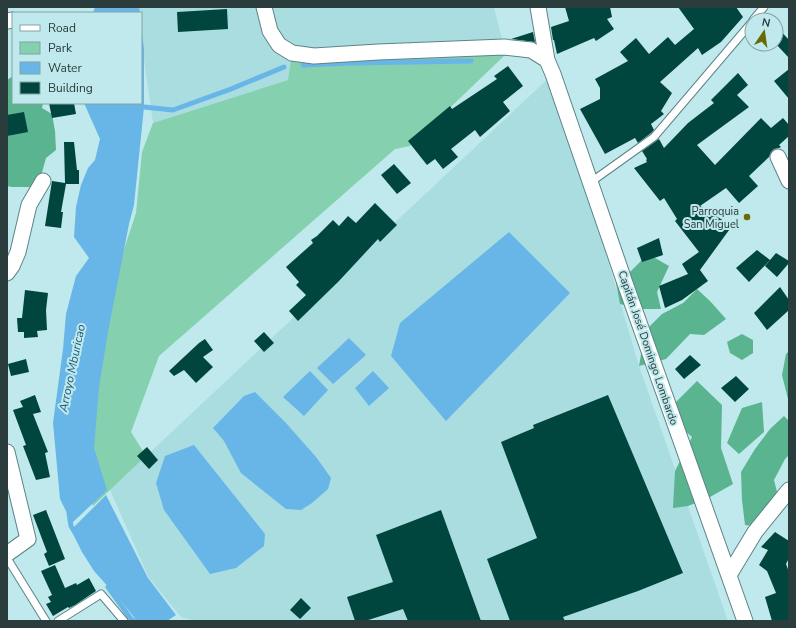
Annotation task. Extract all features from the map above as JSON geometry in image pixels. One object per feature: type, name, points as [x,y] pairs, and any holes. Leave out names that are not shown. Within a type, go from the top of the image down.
[{"type":"street","points":[[264,7],[270,31],[279,45],[292,53],[314,56],[504,47],[531,50],[547,60]]},
{"type":"street","name":"Capitán José Domingo Lombardo","points":[[538,7],[547,60],[745,621]]},
{"type":"street","points":[[778,157],[789,181]]},
{"type":"street","points":[[7,274],[18,252],[29,205],[43,181]]},
{"type":"street","points":[[7,452],[28,539],[7,554]]},
{"type":"street","points":[[729,575],[755,532],[789,490]]},
{"type":"lane","points":[[591,182],[654,137],[744,32]]},
{"type":"lane","points":[[7,558],[46,621]]},
{"type":"lane","points":[[58,621],[101,594],[124,621]]},
{"type":"shaded area","points":[[137,7],[494,7],[504,47],[288,80],[153,123],[142,45],[142,12],[138,12]]},
{"type":"shaded area","points":[[553,74],[639,366],[728,621],[196,621],[181,617],[149,578],[110,490]]},
{"type":"green space","points":[[504,47],[505,55],[410,146],[395,149],[159,356],[131,432],[146,456],[93,506],[85,484],[111,289],[136,213],[142,152],[153,123],[288,80],[292,53]]},
{"type":"green space","points":[[12,77],[12,104],[43,104],[42,108],[52,114],[56,150],[46,158],[38,187],[7,186],[7,80]]},
{"type":"green space","points":[[648,254],[669,266],[657,292],[661,309],[640,309],[620,304],[616,283],[630,272]]},
{"type":"green space","points":[[697,289],[726,319],[704,335],[690,334],[666,359],[639,366],[645,331],[662,314],[683,303]]},
{"type":"green space","points":[[742,334],[753,340],[753,353],[742,360],[730,353],[727,342]]},
{"type":"green space","points":[[789,351],[789,403],[782,375],[786,354]]},
{"type":"green space","points":[[697,381],[722,405],[721,448],[733,484],[710,497],[688,506],[673,508],[675,471],[692,437],[665,413]]},
{"type":"green space","points":[[762,402],[764,432],[739,454],[727,443],[742,408]]},
{"type":"green space","points":[[784,416],[789,421],[789,455],[785,459],[774,480],[782,512],[767,528],[745,525],[741,472],[755,449],[770,429]]},
{"type":"water","points":[[95,7],[139,7],[140,12],[93,12]]},
{"type":"water","points":[[142,33],[144,49],[144,107],[134,205],[108,332],[99,387],[94,448],[107,490],[72,523],[60,499],[53,423],[66,314],[76,276],[89,258],[74,237],[76,207],[81,185],[88,168],[95,160],[100,139],[84,104],[142,104]]},
{"type":"water","points":[[509,232],[570,293],[446,421],[391,356],[400,323]]},
{"type":"water","points":[[349,338],[366,355],[333,384],[317,368]]},
{"type":"water","points":[[310,371],[328,390],[304,416],[283,397]]},
{"type":"water","points":[[373,371],[389,388],[369,406],[355,388]]},
{"type":"water","points":[[255,392],[286,423],[316,457],[331,478],[328,489],[312,503],[301,510],[286,509],[241,473],[224,441],[213,428],[244,396]]},
{"type":"water","points":[[194,445],[265,534],[264,546],[236,568],[210,574],[164,510],[156,483],[165,456]]},
{"type":"water","points":[[106,495],[148,578],[176,615],[167,621],[137,621],[94,571],[71,530]]},
{"type":"building","points":[[565,7],[610,7],[612,17],[607,19],[614,29],[596,41],[594,38],[557,54],[551,27],[569,21]]},
{"type":"building","points":[[678,7],[736,7],[743,17],[721,42],[702,55],[698,48],[660,82],[672,93],[661,111],[664,114],[651,124],[654,130],[651,133],[638,143],[635,138],[605,154],[580,109],[600,99],[600,88],[595,79],[628,61],[620,52],[636,38],[649,54],[668,37],[675,45],[694,29]]},
{"type":"building","points":[[227,9],[228,29],[178,32],[177,12]]},
{"type":"building","points":[[533,32],[535,42],[511,39]]},
{"type":"building","points":[[784,35],[789,40],[789,58],[783,52]]},
{"type":"building","points":[[508,66],[523,86],[503,102],[510,111],[480,137],[475,130],[451,149],[458,157],[443,169],[435,159],[427,165],[408,141],[450,106],[452,109],[497,79],[494,76]]},
{"type":"building","points":[[789,69],[789,99],[774,81]]},
{"type":"building","points":[[738,73],[748,85],[737,95],[749,107],[697,145],[715,165],[761,118],[771,128],[783,118],[789,125],[789,136],[779,145],[781,147],[774,149],[769,157],[749,176],[758,186],[739,203],[726,188],[700,206],[732,226],[700,270],[708,281],[682,300],[665,308],[659,286],[688,274],[682,264],[699,252],[675,221],[677,219],[664,198],[660,201],[634,168],[647,162],[647,159],[642,151],[659,139],[664,148],[688,123],[714,103],[711,100]]},
{"type":"building","points":[[49,104],[74,104],[76,114],[52,118]]},
{"type":"building","points":[[24,112],[28,132],[7,136],[7,115]]},
{"type":"building","points":[[64,142],[74,142],[77,170],[79,170],[79,184],[66,184],[61,212],[63,212],[61,228],[45,226],[52,181],[65,183]]},
{"type":"building","points":[[394,164],[411,183],[397,194],[381,175]]},
{"type":"building","points":[[375,203],[397,225],[380,242],[378,239],[339,281],[298,321],[289,311],[306,295],[296,285],[299,282],[286,267],[313,243],[311,240],[333,220],[339,226],[348,216],[356,223]]},
{"type":"building","points":[[659,238],[663,255],[642,262],[637,248]]},
{"type":"building","points":[[757,250],[770,260],[749,282],[736,268]]},
{"type":"building","points":[[776,253],[789,261],[777,277],[765,266]]},
{"type":"building","points":[[780,287],[789,300],[789,310],[767,330],[754,313]]},
{"type":"building","points":[[25,290],[48,293],[46,310],[47,330],[37,331],[38,337],[24,338],[24,332],[18,332],[17,318],[22,318]]},
{"type":"building","points":[[264,332],[274,343],[264,352],[254,341]]},
{"type":"building","points":[[205,339],[213,350],[203,357],[213,367],[196,383],[184,370],[174,376],[169,371]]},
{"type":"building","points":[[690,355],[701,365],[684,379],[675,369]]},
{"type":"building","points":[[26,359],[29,372],[11,376],[8,364]]},
{"type":"building","points":[[736,376],[749,389],[735,402],[721,388]]},
{"type":"building","points":[[35,395],[41,412],[33,414],[48,452],[45,453],[50,477],[36,480],[23,446],[26,445],[13,410],[23,407],[20,401]]},
{"type":"building","points":[[608,395],[683,573],[638,591],[563,617],[565,621],[510,621],[487,559],[537,538],[501,442],[534,428],[533,425]]},
{"type":"building","points":[[147,447],[158,460],[149,469],[137,456]]},
{"type":"building","points":[[46,510],[65,559],[49,566],[44,554],[47,552],[33,515]]},
{"type":"building","points":[[441,510],[481,621],[408,621],[403,609],[365,621],[355,621],[347,597],[393,582],[376,535]]},
{"type":"building","points":[[775,532],[789,541],[789,558],[786,564],[789,572],[789,621],[772,621],[765,597],[776,593],[767,571],[759,565],[768,550],[761,547]]},
{"type":"building","points":[[55,565],[65,588],[76,583],[77,585],[89,578],[96,591],[75,605],[69,608],[68,607],[53,616],[46,604],[51,602],[48,597],[52,595],[41,571]]},
{"type":"building","points":[[301,598],[311,608],[300,619],[290,610]]},
{"type":"waterway","points":[[303,65],[471,61]]},
{"type":"waterway","points":[[144,107],[173,110],[231,89],[284,67]]},
{"type":"waterway","name":"Arroyo Mburicao","points":[[69,513],[71,526],[76,534]]},
{"type":"waterway","name":"Arroyo Mburicao","points":[[108,587],[134,621]]},
{"type":"place","name":"Parroquia San Miguel","points":[[747,217]]}]
